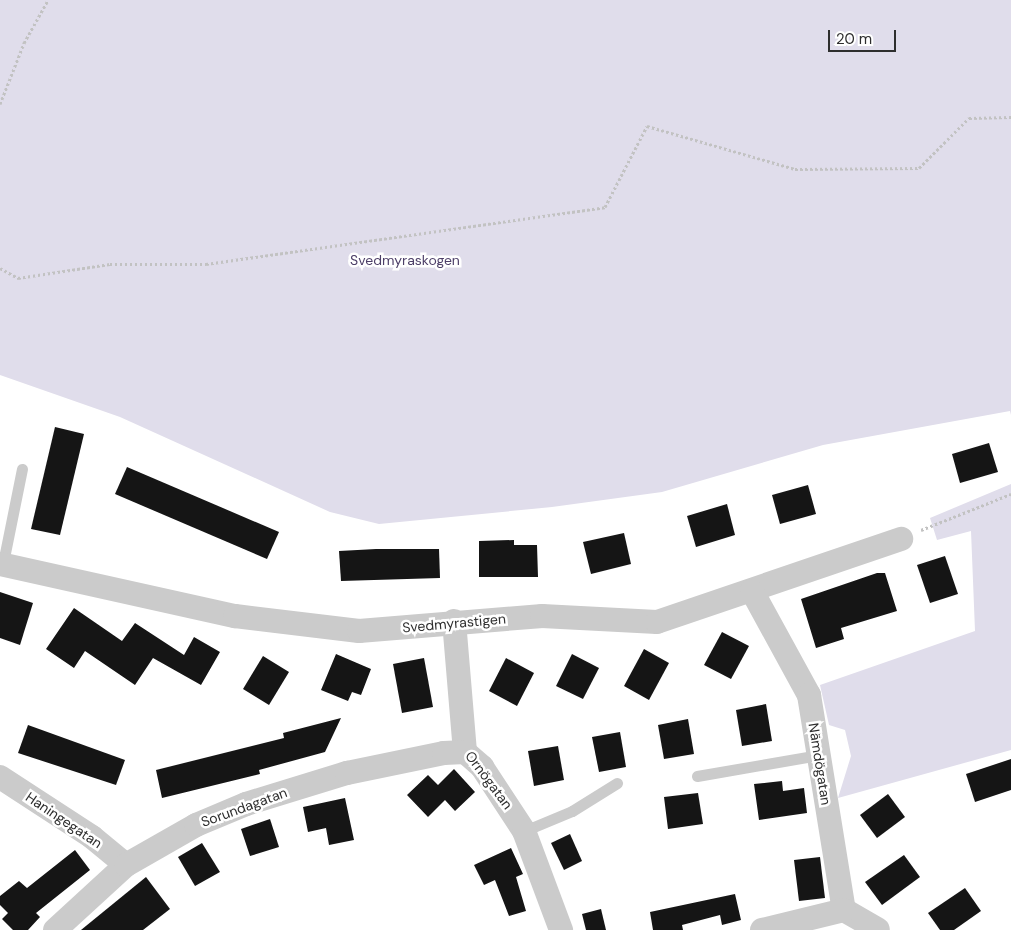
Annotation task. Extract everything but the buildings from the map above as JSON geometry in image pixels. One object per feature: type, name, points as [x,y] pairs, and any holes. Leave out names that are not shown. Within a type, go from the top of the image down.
[{"type":"street","name":"Svedmyrastigen","points":[[2,563],[234,616],[300,626],[359,631],[454,621],[542,616],[657,622],[752,591],[901,538]]},
{"type":"street","name":"Nämdögatan","points":[[752,591],[809,695],[844,910]]},
{"type":"street","name":"Ornögatan","points":[[454,621],[464,752],[482,767],[524,831],[561,930]]},
{"type":"street","name":"Sorundagatan","points":[[54,930],[126,865],[196,825],[246,804],[347,773],[444,753],[464,752]]},
{"type":"street","name":"Haningegatan","points":[[0,777],[92,837],[126,865]]},
{"type":"street","points":[[762,930],[844,910],[878,930]]},
{"type":"lane","points":[[2,563],[22,469]]},
{"type":"lane","points":[[697,776],[819,756]]},
{"type":"lane","points":[[524,831],[572,810],[617,783]]},
{"type":"path","points":[[0,104],[24,43],[48,0]]},
{"type":"path","points":[[0,268],[18,278],[110,264],[206,264],[605,208],[647,126],[795,169],[920,168],[970,118],[1011,117]]},
{"type":"path","points":[[901,538],[1011,494]]},
{"type":"green space","name":"Svedmyraskogen","points":[[0,0],[1011,0],[1011,415],[1010,411],[823,445],[662,492],[552,507],[379,524],[330,512],[120,417],[0,375]]},
{"type":"green space","points":[[1011,484],[1011,750],[838,798],[851,756],[845,730],[829,725],[820,685],[975,631],[971,531],[937,540],[930,518]]}]
